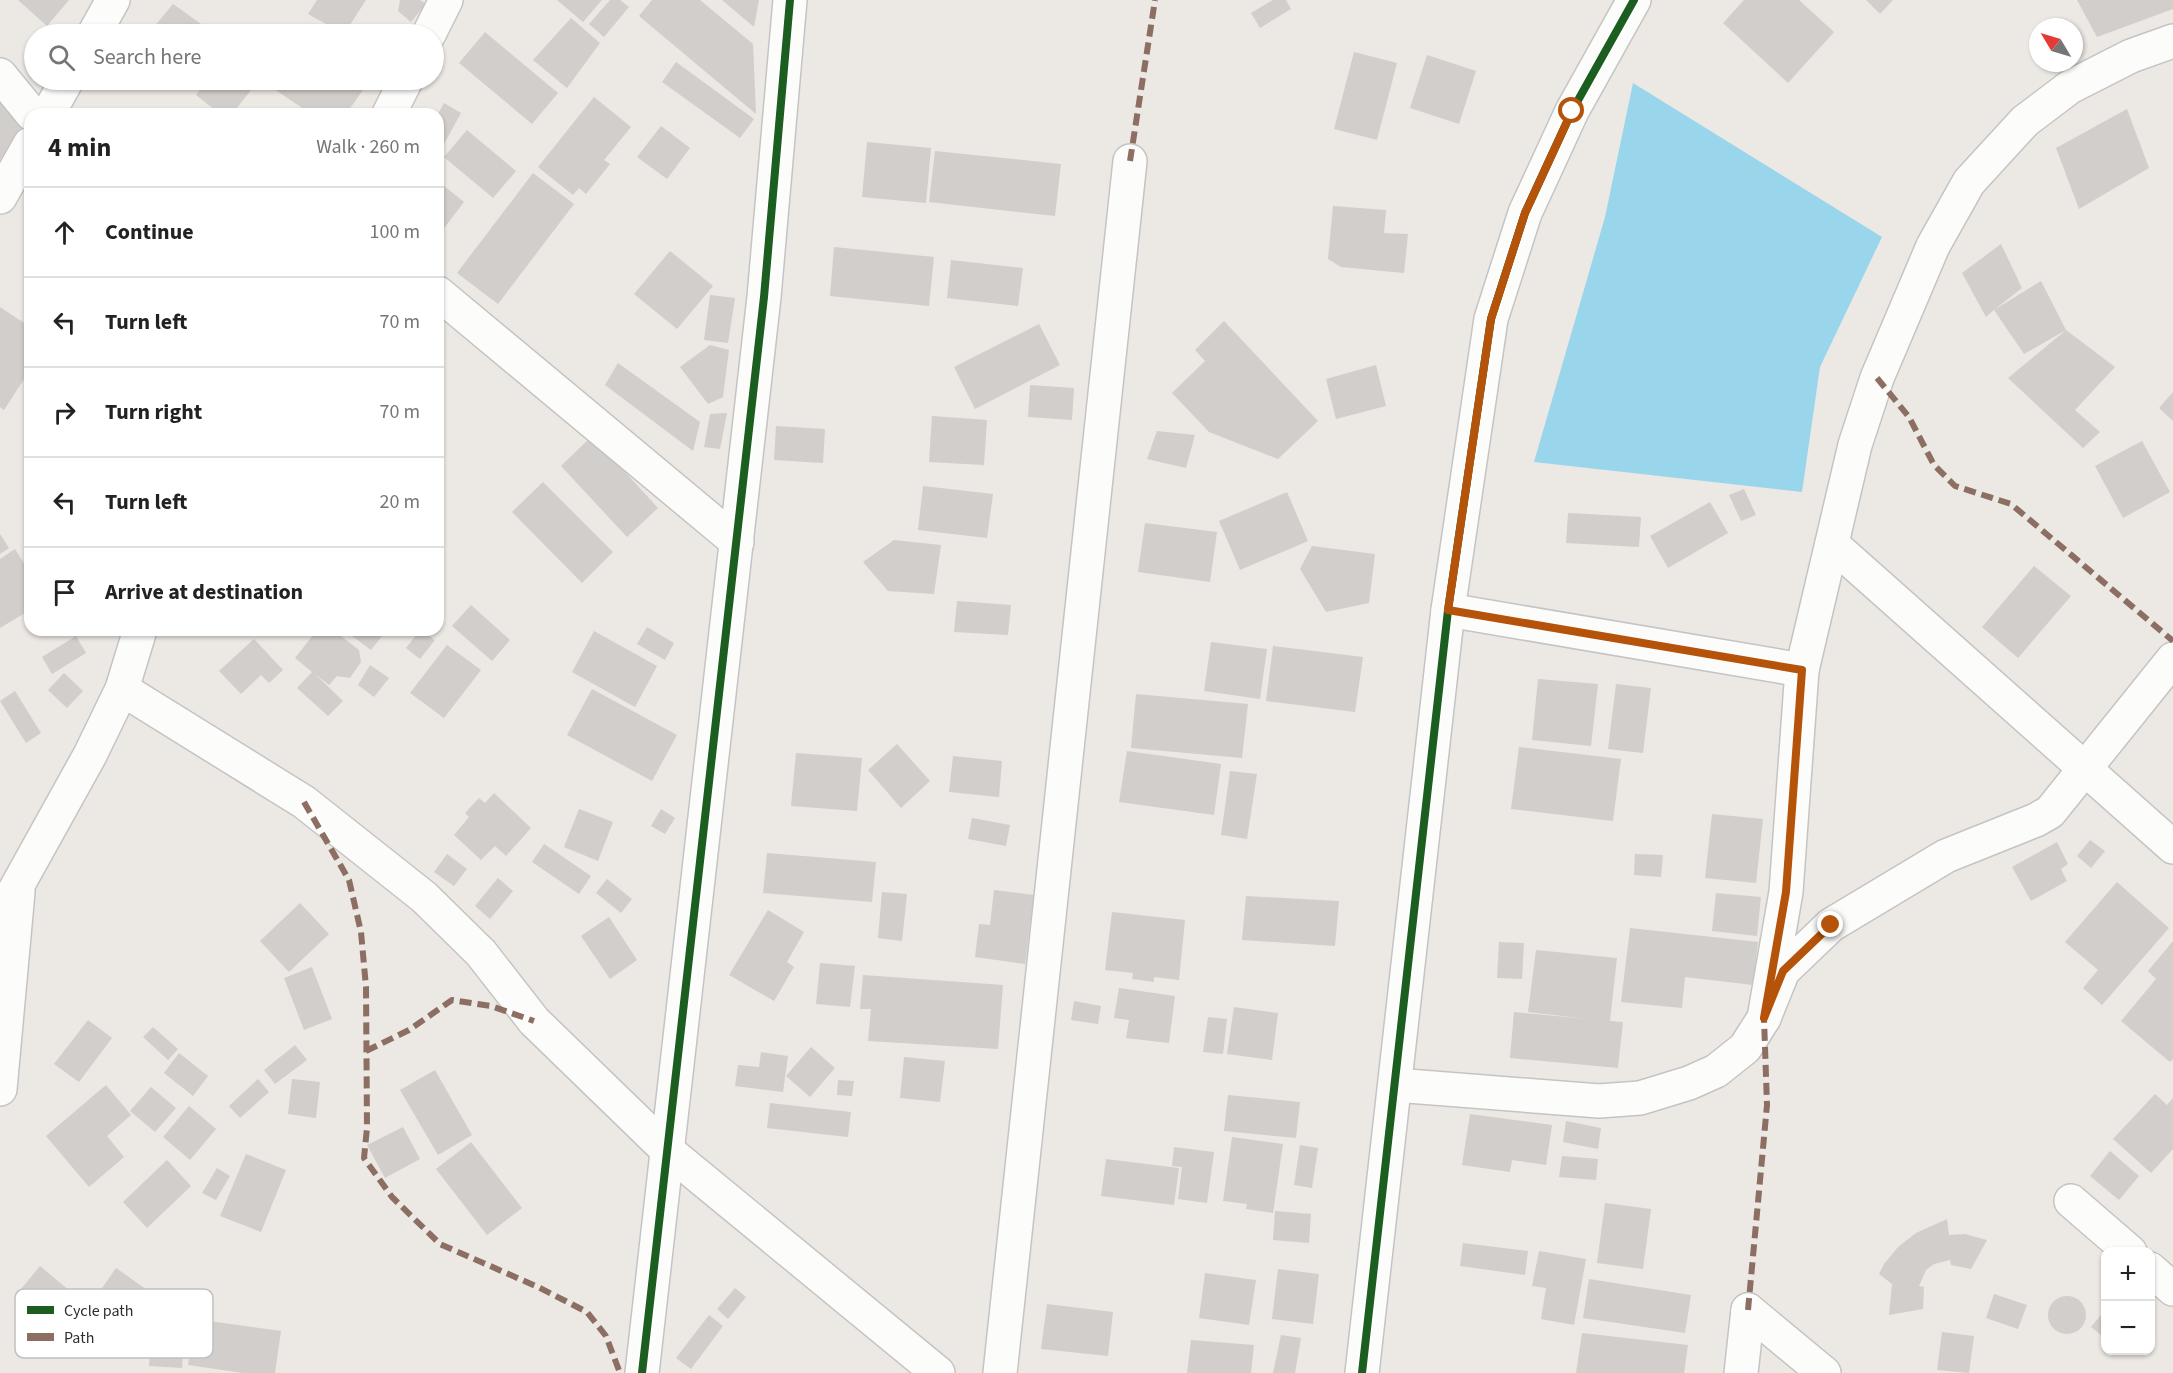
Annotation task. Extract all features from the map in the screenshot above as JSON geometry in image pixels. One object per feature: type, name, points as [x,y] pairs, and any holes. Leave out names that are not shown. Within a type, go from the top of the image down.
[{"type":"street","points":[[99,24],[113,0]]},
{"type":"street","points":[[434,24],[446,0]]},
{"type":"street","points":[[642,1373],[764,297],[790,0]]},
{"type":"street","points":[[1362,1373],[1448,610],[1491,319],[1525,213],[1572,111],[1634,0]]},
{"type":"street","points":[[1764,1018],[1786,892],[1802,670],[1855,445],[1877,378],[1933,246],[1969,182],[2025,121],[2070,87],[2131,56],[2173,41]]},
{"type":"street","points":[[0,75],[27,108]]},
{"type":"street","points":[[52,108],[62,90]]},
{"type":"street","points":[[392,108],[401,90]]},
{"type":"street","points":[[0,197],[24,155]]},
{"type":"street","points":[[1000,1373],[1130,161]]},
{"type":"street","points":[[444,298],[737,542]]},
{"type":"street","points":[[1832,544],[2173,847]]},
{"type":"street","points":[[1448,610],[1802,670]]},
{"type":"street","points":[[0,917],[10,874],[90,755],[122,689],[138,636]]},
{"type":"street","points":[[1395,1085],[1599,1101],[1640,1098],[1661,1093],[1716,1071],[1745,1048],[1764,1018],[1783,971],[1831,925],[1946,856],[2043,816],[2061,801],[2084,767],[2173,659]]},
{"type":"street","points":[[122,689],[304,802],[424,897],[481,953],[534,1021],[668,1151],[938,1373]]},
{"type":"street","points":[[0,1089],[10,874]]},
{"type":"street","points":[[2071,1201],[2125,1247]]},
{"type":"street","points":[[2155,1273],[2173,1289]]},
{"type":"street","points":[[1741,1373],[1748,1310],[1824,1373]]},
{"type":"water","points":[[1633,83],[1882,237],[1820,367],[1802,492],[1534,462],[1605,217]]},
{"type":"building","points":[[18,0],[69,0],[49,24],[45,24]]},
{"type":"building","points":[[317,0],[366,0],[350,24],[326,24],[308,14]]},
{"type":"building","points":[[400,0],[420,0],[426,4],[411,22],[398,11]]},
{"type":"building","points":[[557,0],[602,0],[583,22]]},
{"type":"building","points":[[610,0],[620,0],[629,7],[604,37],[589,24]]},
{"type":"building","points":[[652,0],[700,0],[753,44],[756,114],[639,16]]},
{"type":"building","points":[[722,0],[759,0],[754,27]]},
{"type":"building","points":[[1273,0],[1286,0],[1291,9],[1260,28],[1251,13]]},
{"type":"building","points":[[1744,0],[1799,0],[1834,32],[1788,83],[1723,23]]},
{"type":"building","points":[[1866,0],[1893,0],[1880,14]]},
{"type":"building","points":[[2077,0],[2173,0],[2173,9],[2097,37]]},
{"type":"building","points":[[173,4],[201,24],[156,24]]},
{"type":"building","points":[[571,18],[600,43],[567,88],[533,60]]},
{"type":"building","points":[[485,32],[558,93],[532,124],[459,63]]},
{"type":"building","points":[[1354,52],[1397,63],[1377,140],[1334,129]]},
{"type":"building","points":[[1427,55],[1476,71],[1459,124],[1410,108]]},
{"type":"building","points":[[676,62],[754,119],[740,138],[662,82]]},
{"type":"building","points":[[200,90],[251,90],[237,108],[212,108],[196,95]]},
{"type":"building","points":[[276,90],[363,90],[350,108],[302,108]]},
{"type":"building","points":[[0,91],[24,123],[0,160]]},
{"type":"building","points":[[594,97],[631,127],[604,160],[610,164],[586,194],[579,188],[573,195],[538,167]]},
{"type":"building","points":[[444,103],[461,113],[444,144],[444,108],[441,108]]},
{"type":"building","points":[[2127,109],[2149,168],[2079,209],[2056,148]]},
{"type":"building","points":[[661,126],[690,148],[667,179],[637,157]]},
{"type":"building","points":[[467,130],[516,171],[493,198],[444,157]]},
{"type":"building","points":[[867,142],[931,148],[926,203],[862,197]]},
{"type":"building","points":[[935,151],[1061,164],[1055,216],[929,202]]},
{"type":"building","points":[[533,173],[574,204],[498,304],[457,273]]},
{"type":"building","points":[[444,186],[464,202],[444,228]]},
{"type":"building","points":[[1333,206],[1386,210],[1384,233],[1408,234],[1404,273],[1341,267],[1328,259]]},
{"type":"building","points":[[2001,244],[2022,288],[1986,317],[1962,273]]},
{"type":"building","points":[[834,247],[934,257],[929,306],[830,296]]},
{"type":"building","points":[[670,251],[713,286],[677,329],[634,294]]},
{"type":"building","points":[[951,260],[1023,268],[1018,306],[947,298]]},
{"type":"building","points":[[2041,281],[2066,330],[2024,354],[1994,310]]},
{"type":"building","points":[[710,295],[735,298],[728,343],[704,340]]},
{"type":"building","points":[[0,307],[24,323],[24,379],[4,410],[0,407]]},
{"type":"building","points":[[1224,321],[1318,421],[1278,459],[1209,432],[1172,393],[1205,361],[1195,350]]},
{"type":"building","points":[[1039,324],[1060,365],[975,409],[954,367]]},
{"type":"building","points":[[2066,330],[2115,367],[2075,410],[2100,432],[2083,448],[2008,378]]},
{"type":"building","points":[[710,345],[729,350],[723,397],[708,404],[680,367]]},
{"type":"building","points":[[618,363],[700,422],[693,451],[605,385]]},
{"type":"building","points":[[1376,365],[1386,406],[1336,419],[1326,379]]},
{"type":"building","points":[[1030,385],[1074,388],[1072,420],[1028,417]]},
{"type":"building","points":[[2173,392],[2173,421],[2159,408]]},
{"type":"building","points":[[727,413],[720,449],[704,447],[710,414]]},
{"type":"building","points":[[932,416],[987,420],[984,465],[929,462]]},
{"type":"building","points":[[776,426],[825,429],[823,463],[774,460]]},
{"type":"building","points":[[1157,431],[1195,435],[1186,468],[1147,459]]},
{"type":"building","points":[[592,436],[658,508],[627,537],[561,466]]},
{"type":"building","points":[[2142,441],[2170,492],[2123,518],[2095,466]]},
{"type":"building","points":[[543,482],[613,552],[582,583],[512,512]]},
{"type":"building","points":[[923,486],[993,494],[987,538],[918,530]]},
{"type":"building","points":[[1744,489],[1756,515],[1741,521],[1729,495]]},
{"type":"building","points":[[1287,492],[1308,541],[1240,570],[1219,521]]},
{"type":"building","points":[[1710,502],[1728,533],[1668,568],[1650,536]]},
{"type":"building","points":[[1568,513],[1641,517],[1639,547],[1566,543]]},
{"type":"building","points":[[1145,523],[1217,532],[1210,582],[1138,572]]},
{"type":"building","points":[[0,534],[9,548],[0,554]]},
{"type":"building","points":[[894,540],[941,545],[934,594],[888,591],[863,562]]},
{"type":"building","points":[[1312,546],[1375,554],[1369,603],[1326,612],[1300,569]]},
{"type":"building","points":[[15,549],[24,563],[24,614],[0,628],[0,559]]},
{"type":"building","points":[[2034,566],[2071,596],[2018,658],[1982,627]]},
{"type":"building","points":[[957,601],[1011,605],[1008,635],[954,632]]},
{"type":"building","points":[[471,605],[510,640],[492,661],[452,626]]},
{"type":"building","points":[[647,627],[674,643],[665,660],[637,644]]},
{"type":"building","points":[[594,631],[657,666],[635,707],[572,672]]},
{"type":"building","points":[[76,636],[86,653],[52,674],[42,657]]},
{"type":"building","points":[[312,636],[341,636],[359,650],[361,662],[350,678],[337,676],[329,685],[315,674],[343,701],[328,716],[297,688],[312,672],[295,658]]},
{"type":"building","points":[[352,636],[382,636],[371,650]]},
{"type":"building","points":[[415,636],[429,636],[435,640],[420,659],[406,648]]},
{"type":"building","points":[[254,639],[283,670],[269,683],[261,675],[241,694],[219,671]]},
{"type":"building","points":[[1211,642],[1267,649],[1260,699],[1204,691]]},
{"type":"building","points":[[447,645],[481,670],[444,718],[410,693]]},
{"type":"building","points":[[1273,646],[1363,657],[1355,712],[1266,701]]},
{"type":"building","points":[[370,665],[389,678],[374,697],[358,685]]},
{"type":"building","points":[[64,673],[83,691],[67,708],[48,690]]},
{"type":"building","points":[[1538,679],[1598,684],[1591,746],[1532,740]]},
{"type":"building","points":[[1616,684],[1651,688],[1643,753],[1608,749]]},
{"type":"building","points":[[592,689],[677,735],[652,781],[567,735]]},
{"type":"building","points":[[15,691],[41,733],[26,743],[0,701]]},
{"type":"building","points":[[1136,694],[1248,704],[1242,758],[1131,748]]},
{"type":"building","points":[[897,744],[930,781],[901,808],[868,770]]},
{"type":"building","points":[[1519,747],[1621,759],[1613,821],[1511,809]]},
{"type":"building","points":[[1127,751],[1221,764],[1214,815],[1119,802]]},
{"type":"building","points":[[796,753],[862,758],[857,811],[791,806]]},
{"type":"building","points":[[953,756],[1002,761],[999,797],[949,792]]},
{"type":"building","points":[[1230,771],[1257,774],[1247,839],[1221,835]]},
{"type":"building","points":[[494,793],[531,828],[506,856],[495,846],[481,860],[454,835],[469,817],[465,813],[479,798],[485,803]]},
{"type":"building","points":[[579,809],[613,822],[598,861],[564,847]]},
{"type":"building","points":[[661,809],[675,818],[665,834],[651,826]]},
{"type":"building","points":[[1712,814],[1763,819],[1756,883],[1705,878]]},
{"type":"building","points":[[972,818],[1010,825],[1006,846],[968,839]]},
{"type":"building","points":[[2090,840],[2105,851],[2091,868],[2077,856]]},
{"type":"building","points":[[2057,842],[2068,864],[2061,869],[2067,881],[2031,901],[2012,867]]},
{"type":"building","points":[[544,844],[591,876],[579,894],[532,862]]},
{"type":"building","points":[[767,853],[876,862],[872,902],[763,893]]},
{"type":"building","points":[[447,854],[467,869],[454,886],[434,872]]},
{"type":"building","points":[[1635,854],[1663,855],[1661,877],[1634,875]]},
{"type":"building","points":[[498,878],[513,891],[490,919],[475,906]]},
{"type":"building","points":[[607,879],[632,899],[621,913],[596,893]]},
{"type":"building","points":[[2117,882],[2169,928],[2102,1005],[2083,988],[2098,970],[2065,942]]},
{"type":"building","points":[[994,890],[1034,895],[1025,964],[975,957],[979,924],[990,925]]},
{"type":"building","points":[[882,892],[907,894],[902,941],[878,938]]},
{"type":"building","points":[[1716,893],[1761,897],[1757,936],[1712,931]]},
{"type":"building","points":[[1246,896],[1339,901],[1335,946],[1242,940]]},
{"type":"building","points":[[300,903],[329,934],[289,972],[260,941]]},
{"type":"building","points":[[768,910],[804,932],[787,962],[794,967],[774,1001],[729,975]]},
{"type":"building","points":[[1112,912],[1185,920],[1179,980],[1154,977],[1154,982],[1132,979],[1133,973],[1105,970]]},
{"type":"building","points":[[609,917],[637,960],[610,979],[581,936]]},
{"type":"building","points":[[1630,928],[1758,942],[1753,985],[1685,977],[1682,1008],[1621,1002]]},
{"type":"building","points":[[2173,941],[2173,1059],[2170,1062],[2121,1021],[2156,979],[2148,971]]},
{"type":"building","points":[[1499,942],[1524,943],[1522,979],[1497,978]]},
{"type":"building","points":[[1536,950],[1617,958],[1610,1021],[1623,1022],[1618,1068],[1510,1058],[1514,1012],[1588,1019],[1528,1012]]},
{"type":"building","points":[[820,963],[855,966],[850,1007],[816,1004]]},
{"type":"building","points":[[312,967],[332,1019],[304,1030],[284,978]]},
{"type":"building","points":[[863,975],[1003,985],[998,1049],[868,1041],[871,1009],[860,1009]]},
{"type":"building","points":[[1119,988],[1175,996],[1169,1043],[1126,1038],[1129,1020],[1114,1018]]},
{"type":"building","points":[[1074,1001],[1101,1006],[1098,1024],[1071,1020]]},
{"type":"building","points":[[1234,1007],[1278,1013],[1272,1060],[1227,1054]]},
{"type":"building","points":[[1208,1017],[1227,1019],[1223,1054],[1203,1052]]},
{"type":"building","points":[[88,1020],[112,1038],[79,1082],[54,1064]]},
{"type":"building","points":[[153,1027],[178,1049],[168,1060],[143,1037]]},
{"type":"building","points":[[295,1045],[307,1060],[275,1084],[264,1070]]},
{"type":"building","points":[[811,1047],[835,1068],[810,1097],[786,1076]]},
{"type":"building","points":[[761,1052],[788,1056],[783,1092],[735,1086],[738,1065],[759,1067]]},
{"type":"building","points":[[179,1053],[208,1076],[193,1096],[164,1073]]},
{"type":"building","points":[[904,1057],[945,1061],[940,1102],[900,1098]]},
{"type":"building","points":[[435,1070],[472,1135],[438,1155],[400,1090]]},
{"type":"building","points":[[258,1079],[269,1092],[240,1118],[229,1106]]},
{"type":"building","points":[[292,1079],[320,1082],[316,1118],[288,1114]]},
{"type":"building","points":[[838,1080],[854,1081],[852,1096],[837,1095]]},
{"type":"building","points":[[106,1085],[131,1115],[107,1136],[124,1157],[89,1187],[46,1136]]},
{"type":"building","points":[[151,1087],[176,1108],[155,1132],[130,1111]]},
{"type":"building","points":[[2155,1094],[2167,1105],[2173,1098],[2173,1149],[2151,1173],[2113,1139]]},
{"type":"building","points":[[1228,1095],[1300,1102],[1296,1138],[1224,1131]]},
{"type":"building","points":[[770,1103],[851,1112],[848,1137],[767,1128]]},
{"type":"building","points":[[189,1106],[216,1129],[190,1160],[163,1137]]},
{"type":"building","points":[[1470,1114],[1552,1125],[1546,1165],[1512,1160],[1510,1172],[1462,1165]]},
{"type":"building","points":[[1566,1121],[1601,1128],[1598,1149],[1563,1142]]},
{"type":"building","points":[[403,1127],[420,1159],[385,1178],[367,1145]]},
{"type":"building","points":[[1232,1137],[1283,1144],[1273,1213],[1246,1209],[1247,1204],[1223,1201]]},
{"type":"building","points":[[471,1142],[522,1208],[487,1235],[436,1169]]},
{"type":"building","points":[[1300,1145],[1318,1148],[1312,1188],[1294,1185]]},
{"type":"building","points":[[1174,1147],[1214,1152],[1207,1203],[1178,1199],[1182,1167],[1172,1166]]},
{"type":"building","points":[[2110,1151],[2139,1176],[2119,1200],[2090,1176]]},
{"type":"building","points":[[246,1154],[286,1170],[261,1232],[220,1216]]},
{"type":"building","points":[[1562,1156],[1598,1159],[1596,1180],[1559,1177]]},
{"type":"building","points":[[1106,1159],[1179,1168],[1174,1205],[1101,1196]]},
{"type":"building","points":[[167,1160],[191,1186],[147,1228],[123,1202]]},
{"type":"building","points":[[217,1168],[230,1176],[216,1200],[202,1193]]},
{"type":"building","points":[[1605,1203],[1651,1209],[1643,1269],[1597,1263]]},
{"type":"building","points":[[1275,1211],[1311,1214],[1309,1243],[1273,1240]]},
{"type":"building","points":[[1947,1219],[1949,1235],[1965,1234],[1987,1240],[1971,1269],[1951,1265],[1950,1260],[1934,1264],[1926,1270],[1919,1286],[1924,1287],[1923,1309],[1889,1315],[1892,1284],[1879,1274],[1884,1264],[1898,1247],[1916,1233]]},
{"type":"building","points":[[1463,1243],[1528,1251],[1525,1275],[1460,1266]]},
{"type":"building","points":[[1539,1251],[1586,1259],[1574,1325],[1541,1319],[1546,1288],[1532,1286]]},
{"type":"building","points":[[40,1266],[67,1289],[21,1289]]},
{"type":"building","points":[[116,1268],[146,1289],[101,1289]]},
{"type":"building","points":[[1278,1269],[1319,1274],[1313,1324],[1272,1319]]},
{"type":"building","points":[[1205,1273],[1256,1280],[1249,1325],[1199,1318]]},
{"type":"building","points":[[1589,1279],[1691,1295],[1685,1333],[1583,1318]]},
{"type":"building","points":[[735,1288],[746,1297],[728,1319],[717,1309]]},
{"type":"building","points":[[1994,1294],[2027,1305],[2018,1329],[1986,1318]]},
{"type":"building","points":[[2067,1296],[2080,1302],[2086,1315],[2080,1328],[2067,1334],[2054,1328],[2048,1315],[2054,1302]]},
{"type":"building","points":[[1047,1304],[1113,1312],[1108,1356],[1041,1349]]},
{"type":"building","points":[[709,1315],[723,1326],[691,1369],[676,1358]]},
{"type":"building","points":[[2101,1315],[2101,1335],[2091,1327]]},
{"type":"building","points":[[213,1322],[281,1331],[275,1373],[243,1373],[188,1365],[189,1358],[213,1358]]},
{"type":"building","points":[[1942,1332],[1974,1336],[1969,1373],[1937,1370]]},
{"type":"building","points":[[1582,1333],[1688,1345],[1684,1373],[1576,1373]]},
{"type":"building","points":[[1281,1335],[1301,1338],[1295,1373],[1273,1373]]},
{"type":"building","points":[[1191,1340],[1254,1345],[1251,1373],[1187,1373]]},
{"type":"building","points":[[150,1358],[183,1358],[182,1368],[149,1366]]},
{"type":"marked path","points":[[1130,161],[1155,0]]},
{"type":"marked path","points":[[1877,378],[1909,417],[1934,465],[1955,486],[2011,504],[2173,641]]},
{"type":"marked path","points":[[304,802],[349,880],[361,932],[366,987],[367,1128],[364,1158],[392,1197],[440,1244],[538,1287],[587,1312],[606,1336],[620,1373]]},
{"type":"marked path","points":[[366,1051],[409,1030],[452,1000],[491,1006],[534,1021]]},
{"type":"marked path","points":[[1748,1310],[1767,1105],[1764,1018]]},
{"type":"cycle path","points":[[642,1373],[764,297],[790,0]]},
{"type":"cycle path","points":[[1362,1373],[1448,610],[1491,319],[1525,213],[1572,111],[1634,0]]},
{"type":"route","points":[[1572,111],[1525,213],[1491,319],[1448,610],[1802,670],[1786,892],[1764,1018],[1783,971],[1831,925]]}]
